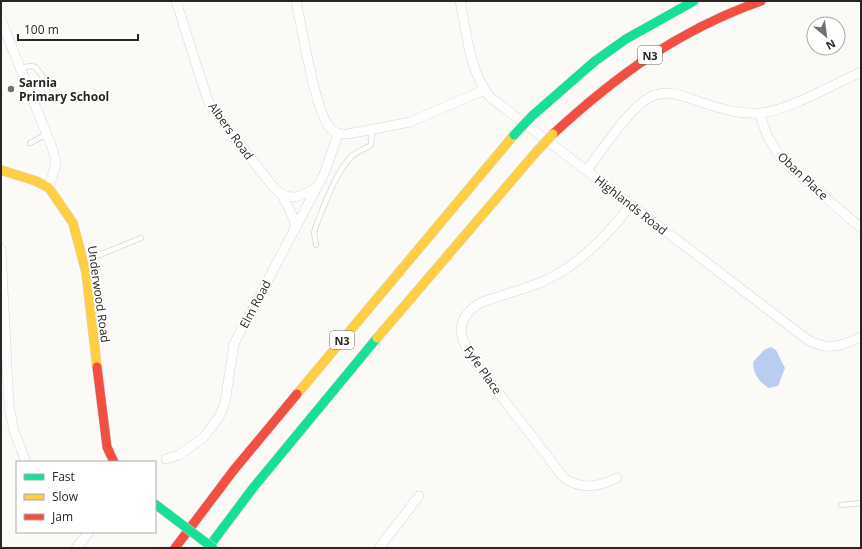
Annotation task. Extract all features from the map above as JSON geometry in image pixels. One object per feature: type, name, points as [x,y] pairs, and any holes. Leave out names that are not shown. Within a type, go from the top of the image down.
[{"type":"main road","name":"N3","points":[[175,548],[233,471],[514,135],[532,116],[595,61],[626,39],[694,1]]},
{"type":"main road","name":"N3","points":[[208,548],[253,488],[344,377],[553,134],[588,101],[634,65],[675,39],[708,22],[762,1]]},
{"type":"main road","name":"Underwood Road","points":[[1,170],[29,178],[49,188],[68,212],[73,223],[84,261],[107,447],[114,461]]},
{"type":"main road","points":[[156,505],[213,548]]},
{"type":"street","name":"Albers Road","points":[[176,1],[208,101],[274,188],[282,195],[292,215],[295,228]]},
{"type":"street","points":[[296,1],[320,109],[332,130],[338,134],[410,122],[427,116],[484,90]]},
{"type":"street","name":"Highlands Road","points":[[460,1],[474,69],[484,90],[500,106],[587,170],[630,206],[808,340],[817,345],[828,348],[841,346],[861,337]]},
{"type":"street","points":[[1,20],[47,134],[56,163],[49,188]]},
{"type":"street","points":[[587,170],[639,104],[658,94],[679,95],[729,111],[760,114],[782,108],[861,72]]},
{"type":"street","name":"Oban Place","points":[[760,114],[767,135],[777,152],[788,164],[861,228]]},
{"type":"street","name":"Elm Road","points":[[166,459],[179,455],[198,442],[219,417],[225,403],[234,344],[324,174],[338,134]]},
{"type":"street","points":[[282,195],[288,198],[298,197],[316,188]]},
{"type":"street","name":"Fyfe Place","points":[[617,478],[591,487],[572,484],[564,478],[475,362],[464,344],[461,331],[464,318],[480,303],[542,282],[582,258],[630,206]]},
{"type":"street","points":[[1,249],[9,406],[14,431],[26,461]]},
{"type":"street","points":[[379,548],[419,496]]},
{"type":"street","points":[[76,548],[88,533]]},
{"type":"lane","points":[[20,68],[30,66],[38,70],[50,97]]},
{"type":"lane","points":[[316,244],[314,233],[316,226],[338,177],[351,157],[357,152],[371,145],[372,129]]},
{"type":"lane","points":[[30,143],[47,134]]},
{"type":"lane","points":[[84,261],[141,238]]},
{"type":"lane","points":[[841,505],[861,503]]},
{"type":"water","points":[[771,347],[776,350],[785,368],[778,386],[769,388],[757,377],[753,362],[764,350]]},
{"type":"traffic: fast","points":[[532,116],[595,61],[626,39],[694,1]]},
{"type":"traffic: fast","points":[[514,135],[532,116]]},
{"type":"traffic: fast","points":[[208,548],[253,488],[377,338]]},
{"type":"traffic: fast","points":[[156,505],[213,548]]},
{"type":"traffic: slow","points":[[537,151],[553,134]]},
{"type":"traffic: slow","points":[[297,394],[514,135]]},
{"type":"traffic: slow","points":[[377,338],[537,151]]},
{"type":"traffic: slow","points":[[1,170],[36,181],[49,188],[73,223],[86,272],[97,367]]},
{"type":"traffic: jam","points":[[553,134],[601,92],[650,56],[703,26],[761,1]]},
{"type":"traffic: jam","points":[[97,367],[107,447],[114,461]]},
{"type":"traffic: jam","points":[[175,548],[233,471],[297,394]]},
{"type":"place","name":"Sarnia Primary School","points":[[11,89]]}]
